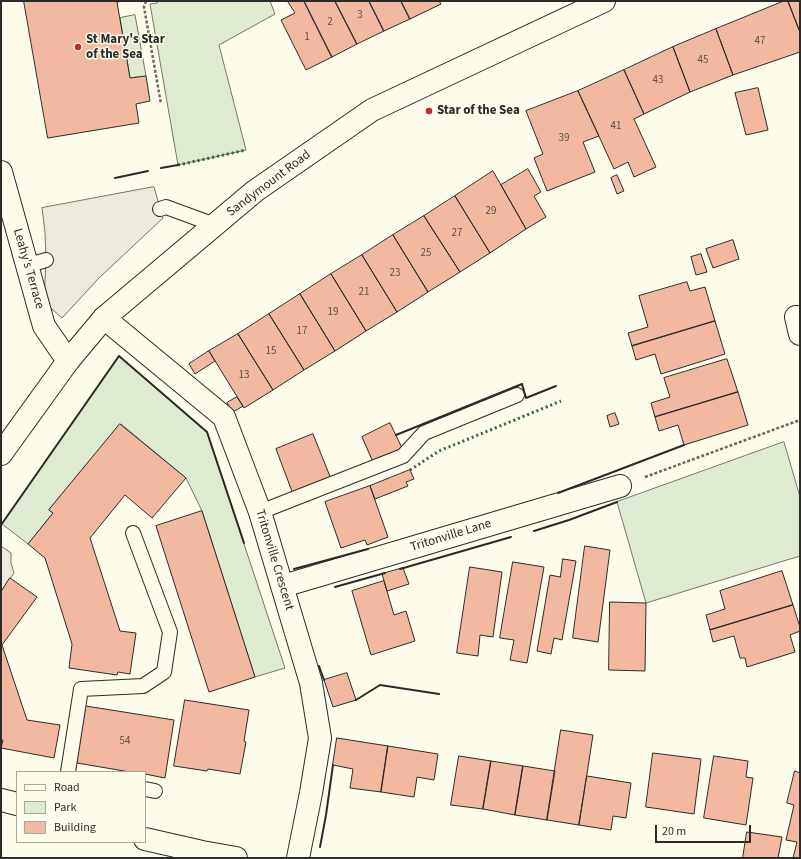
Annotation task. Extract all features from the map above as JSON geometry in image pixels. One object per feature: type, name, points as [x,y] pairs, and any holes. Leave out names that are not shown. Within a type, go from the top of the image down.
[{"type":"street","name":"Sandymount Road","points":[[1,454],[68,361],[104,318],[256,191],[372,110],[604,1]]},
{"type":"street","name":"Leahy's Terrace","points":[[1,172],[36,263],[44,326],[68,361]]},
{"type":"street","name":"Tritonville Crescent","points":[[104,318],[224,417],[260,512],[311,684],[320,738],[298,858]]},
{"type":"street","name":"Tritonville Lane","points":[[282,586],[620,486]]},
{"type":"street","points":[[1,800],[16,804]]},
{"type":"street","points":[[146,839],[236,858]]},
{"type":"lane","points":[[160,209],[166,206],[215,225]]},
{"type":"lane","points":[[260,512],[403,456],[424,433],[517,395]]},
{"type":"lane","points":[[68,771],[81,689],[143,686],[164,672],[170,632],[133,533]]},
{"type":"path","points":[[146,1],[144,7],[161,104]]},
{"type":"path","points":[[620,486],[800,420]]},
{"type":"green space","points":[[157,1],[270,1],[275,14],[219,45],[246,150],[178,165],[150,4],[157,3]]},
{"type":"green space","points":[[135,15],[146,76],[130,78],[120,18]]},
{"type":"green space","points":[[119,356],[207,432],[285,668],[255,677],[202,511],[186,478],[121,424],[49,510],[53,513],[28,544],[2,524]]},
{"type":"green space","points":[[784,442],[800,497],[800,556],[646,603],[617,502]]},
{"type":"shaded area","points":[[154,187],[163,218],[99,278],[62,318],[44,302],[46,260],[42,208]]},
{"type":"shaded area","points":[[1,546],[11,553],[11,563],[14,573],[1,592]]},
{"type":"building","name":"St Mary's Star of the Sea","points":[[24,1],[124,1],[117,2],[130,78],[146,76],[150,101],[136,104],[139,123],[48,138]]},
{"type":"building","points":[[304,1],[332,57],[306,70],[281,20],[295,13],[288,2]]},
{"type":"building","points":[[304,1],[335,1],[357,44],[332,57]]},
{"type":"building","points":[[335,1],[369,1],[384,31],[357,44]]},
{"type":"building","points":[[369,1],[401,1],[410,19],[384,31]]},
{"type":"building","points":[[401,1],[439,1],[441,4],[410,19]]},
{"type":"building","points":[[784,1],[788,1],[800,32],[800,52],[733,75],[716,29]]},
{"type":"building","points":[[788,1],[800,1],[800,32]]},
{"type":"building","points":[[716,29],[733,75],[690,92],[673,47]]},
{"type":"building","points":[[673,47],[690,92],[644,114],[624,70]]},
{"type":"building","points":[[624,70],[644,114],[634,119],[656,167],[634,177],[628,162],[614,169],[578,91]]},
{"type":"building","points":[[758,88],[768,130],[746,135],[735,93]]},
{"type":"building","points":[[578,91],[599,136],[583,142],[595,172],[547,191],[534,158],[543,154],[526,111]]},
{"type":"building","points":[[528,169],[541,192],[534,196],[546,217],[526,229],[501,185]]},
{"type":"building","points":[[493,171],[526,229],[490,253],[455,196]]},
{"type":"building","points":[[617,175],[624,191],[617,194],[611,178]]},
{"type":"building","points":[[455,196],[490,253],[460,272],[424,216]]},
{"type":"building","points":[[424,216],[460,272],[428,292],[393,235]]},
{"type":"building","points":[[393,235],[428,292],[397,312],[362,255]]},
{"type":"building","points":[[733,240],[739,259],[713,268],[706,249]]},
{"type":"building","points":[[701,254],[707,272],[696,275],[691,257]]},
{"type":"building","points":[[362,255],[397,312],[366,331],[331,274]]},
{"type":"building","points":[[331,274],[366,331],[335,351],[300,294]]},
{"type":"building","points":[[687,282],[690,291],[705,287],[715,321],[632,346],[628,333],[648,327],[639,296]]},
{"type":"building","points":[[300,294],[335,351],[304,370],[269,314]]},
{"type":"building","points":[[269,314],[304,370],[273,390],[238,334]]},
{"type":"building","points":[[715,321],[725,354],[661,374],[655,354],[636,360],[632,346]]},
{"type":"building","points":[[238,334],[273,390],[244,408],[209,351]]},
{"type":"building","points":[[209,351],[215,361],[195,374],[189,364]]},
{"type":"building","points":[[727,359],[738,392],[655,417],[651,403],[670,397],[664,378]]},
{"type":"building","points":[[738,392],[748,425],[684,445],[678,425],[659,431],[655,417]]},
{"type":"building","points":[[237,397],[243,406],[233,412],[227,403]]},
{"type":"building","points":[[615,413],[619,424],[610,427],[607,416]]},
{"type":"building","points":[[390,423],[402,448],[373,462],[362,437]]},
{"type":"building","points":[[120,424],[186,478],[152,518],[125,495],[90,538],[120,631],[136,633],[130,674],[118,672],[117,675],[69,668],[72,644],[45,558],[28,544],[53,513],[49,510]]},
{"type":"building","points":[[313,434],[331,479],[293,494],[276,449]]},
{"type":"building","points":[[410,470],[414,479],[406,482],[408,486],[375,499],[370,486]]},
{"type":"building","points":[[370,486],[388,537],[367,545],[365,540],[341,548],[325,502]]},
{"type":"building","points":[[202,511],[255,677],[209,692],[156,526]]},
{"type":"building","points":[[585,546],[610,550],[598,642],[573,638]]},
{"type":"building","points":[[563,559],[576,561],[562,640],[554,638],[551,654],[537,651],[550,575],[560,577]]},
{"type":"building","points":[[513,562],[544,567],[527,663],[510,660],[514,640],[500,638]]},
{"type":"building","points":[[470,567],[502,572],[493,637],[480,635],[478,656],[457,653]]},
{"type":"building","points":[[403,568],[409,584],[387,591],[382,574]]},
{"type":"building","points":[[782,571],[793,605],[710,630],[706,615],[725,609],[720,591]]},
{"type":"building","points":[[10,578],[37,597],[2,645],[27,720],[60,725],[54,758],[1,748],[3,740],[1,740],[1,592]]},
{"type":"building","points":[[384,581],[394,615],[406,611],[415,641],[371,655],[352,591]]},
{"type":"building","points":[[610,602],[646,603],[645,671],[609,670]]},
{"type":"building","points":[[793,605],[800,627],[800,631],[790,635],[795,652],[747,667],[745,658],[740,658],[734,636],[713,642],[710,630]]},
{"type":"building","points":[[347,673],[356,700],[333,707],[324,680]]},
{"type":"building","points":[[185,700],[249,710],[244,741],[246,742],[240,774],[174,766]]},
{"type":"building","points":[[86,706],[174,720],[165,778],[146,774],[146,771],[124,771],[77,763]]},
{"type":"building","points":[[561,730],[593,735],[579,825],[547,820]]},
{"type":"building","points":[[337,738],[388,746],[381,792],[350,788],[353,769],[333,765]]},
{"type":"building","points":[[388,746],[438,754],[434,780],[417,777],[414,797],[381,792]]},
{"type":"building","points":[[653,753],[701,759],[694,814],[646,807]]},
{"type":"building","points":[[459,756],[491,761],[483,809],[451,805]]},
{"type":"building","points":[[714,756],[748,761],[746,777],[753,778],[746,825],[704,818]]},
{"type":"building","points":[[491,761],[523,766],[515,815],[483,809]]},
{"type":"building","points":[[523,766],[555,771],[547,820],[515,815]]},
{"type":"building","points":[[795,771],[800,773],[800,858],[793,858],[797,842],[786,840],[794,805],[787,803]]},
{"type":"building","points":[[587,776],[631,783],[626,818],[613,816],[611,830],[579,825]]},
{"type":"building","points":[[747,832],[782,837],[778,858],[743,858]]},
{"type":"hedge","points":[[178,165],[246,150]]},
{"type":"hedge","points":[[410,470],[439,451],[561,401]]},
{"type":"wall","points":[[161,168],[178,165]]},
{"type":"wall","points":[[115,178],[148,171]]},
{"type":"wall","points":[[1,525],[119,356],[207,432],[244,543]]},
{"type":"wall","points":[[396,435],[522,384],[526,398],[556,386]]},
{"type":"wall","points":[[558,493],[684,445]]},
{"type":"wall","points":[[534,531],[617,502]]},
{"type":"wall","points":[[400,569],[511,537]]},
{"type":"wall","points":[[294,569],[368,549]]},
{"type":"wall","points":[[335,587],[385,573]]},
{"type":"wall","points":[[319,666],[324,680]]},
{"type":"wall","points":[[356,700],[380,685],[439,694]]},
{"type":"wall","points":[[320,847],[333,765]]},
{"type":"place","name":"St Mary's Star of the Sea","points":[[78,47]]},
{"type":"place","name":"Star of the Sea","points":[[429,111]]}]
